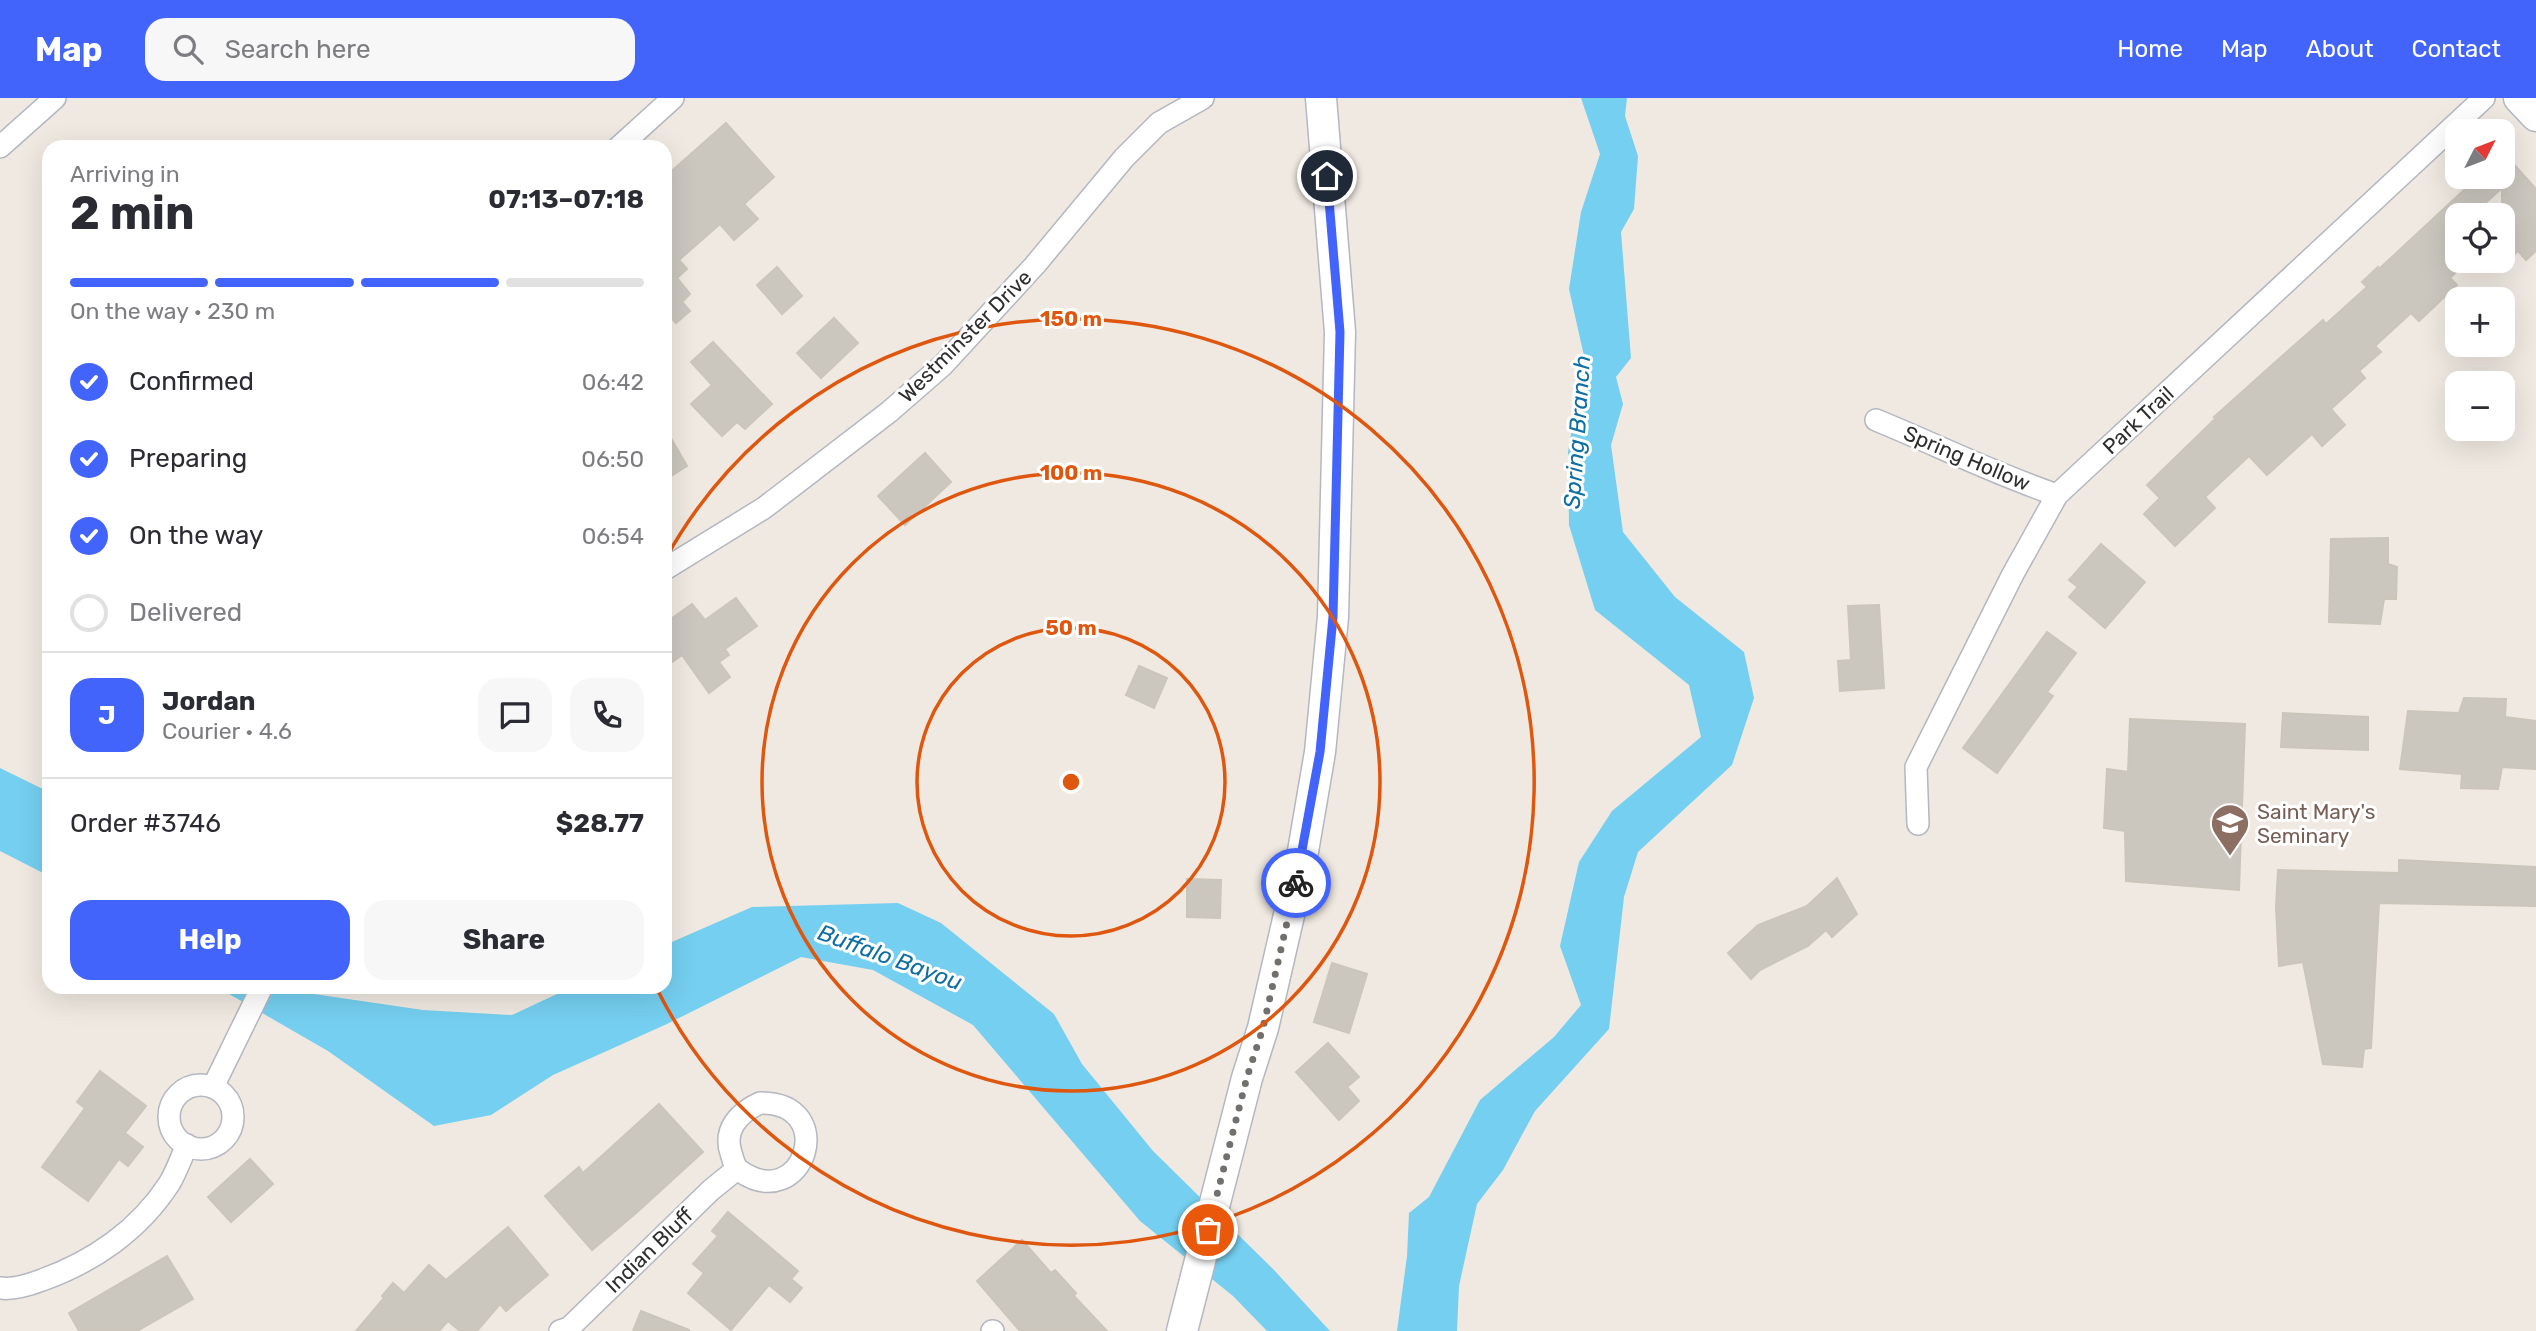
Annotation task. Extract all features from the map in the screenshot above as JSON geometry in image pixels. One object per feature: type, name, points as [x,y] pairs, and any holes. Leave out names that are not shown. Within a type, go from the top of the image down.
[{"type":"main road","points":[[1182,1331],[1247,1077],[1263,1028],[1301,863],[1320,752],[1333,617],[1340,332],[1321,98]]},
{"type":"main road","points":[[2519,98],[2536,116]]},
{"type":"street","points":[[0,147],[55,98]]},
{"type":"street","points":[[627,140],[673,98]]},
{"type":"street","name":"Westminster Drive","points":[[672,565],[764,508],[925,381],[1035,265],[1124,158],[1159,123],[1203,98]]},
{"type":"street","name":"Park Trail","points":[[1918,824],[1916,767],[2013,574],[2057,495],[2484,98]]},
{"type":"street","name":"Spring Hollow","points":[[1876,420],[1958,454],[2007,478],[2057,495]]},
{"type":"street","points":[[213,1087],[259,994]]},
{"type":"street","points":[[192,1086],[213,1087],[228,1100],[232,1110],[230,1130],[217,1145],[197,1148],[187,1145],[178,1139],[169,1120],[174,1099],[192,1086]]},
{"type":"street","points":[[0,1288],[29,1285],[60,1274],[88,1261],[115,1243],[169,1184],[187,1145]]},
{"type":"street","name":"Indian Bluff","points":[[565,1330],[711,1190],[737,1169]]},
{"type":"water","name":"Spring Branch","points":[[1581,98],[1627,98],[1625,116],[1638,156],[1634,209],[1621,232],[1631,358],[1616,377],[1623,404],[1611,445],[1623,532],[1675,597],[1744,652],[1754,698],[1732,765],[1638,852],[1624,897],[1609,1029],[1535,1111],[1503,1170],[1477,1204],[1459,1286],[1457,1331],[1397,1331],[1407,1256],[1409,1213],[1429,1197],[1480,1100],[1554,1037],[1581,1005],[1560,946],[1579,862],[1612,811],[1701,737],[1689,685],[1595,610],[1569,525],[1568,452],[1584,356],[1569,289],[1581,212],[1600,154]]},
{"type":"water","points":[[0,768],[42,789],[42,872],[0,851]]},
{"type":"water","name":"Buffalo Bayou","points":[[898,903],[941,923],[1054,1014],[1082,1064],[1153,1151],[1274,1270],[1330,1331],[1267,1331],[1233,1296],[1140,1221],[973,1025],[873,970],[801,957],[667,1024],[553,1075],[491,1115],[434,1126],[328,1051],[229,994],[314,994],[423,1010],[512,1015],[557,994],[672,994],[672,942],[752,907]]},
{"type":"building","points":[[726,123],[774,177],[744,204],[758,219],[734,240],[720,224],[679,260],[687,269],[677,278],[690,294],[682,302],[690,311],[676,323],[672,318],[672,171]]},
{"type":"building","points":[[2515,166],[2536,189],[2536,251],[2526,260],[2518,251],[2515,254],[2515,203],[2502,203],[2502,189],[2515,189]]},
{"type":"building","points":[[2465,189],[2501,189],[2485,203],[2450,203]]},
{"type":"building","points":[[2445,208],[2445,273],[2455,273],[2450,278],[2457,285],[2445,287],[2445,296],[2419,321],[2411,313],[2375,346],[2381,352],[2359,371],[2365,378],[2331,409],[2345,425],[2322,446],[2312,434],[2267,475],[2249,456],[2205,497],[2215,508],[2175,546],[2144,514],[2160,498],[2147,485],[2216,418],[2214,417],[2323,320],[2326,324],[2367,287],[2362,282],[2378,267],[2379,269]]},
{"type":"building","points":[[777,267],[802,296],[782,314],[757,285]]},
{"type":"building","points":[[834,318],[858,343],[821,378],[797,353]]},
{"type":"building","points":[[713,342],[772,404],[745,429],[737,422],[722,436],[691,404],[712,385],[691,362]]},
{"type":"building","points":[[672,440],[687,466],[672,476]]},
{"type":"building","points":[[925,453],[951,482],[905,525],[878,496]]},
{"type":"building","points":[[2388,538],[2388,564],[2397,567],[2396,599],[2384,599],[2380,624],[2329,622],[2331,539]]},
{"type":"building","points":[[2101,544],[2145,582],[2105,628],[2069,597],[2078,587],[2069,580]]},
{"type":"building","points":[[736,598],[757,626],[725,649],[729,655],[719,662],[730,677],[709,693],[682,655],[672,662],[672,618],[692,604],[705,620]]},
{"type":"building","points":[[1879,605],[1884,688],[1840,691],[1838,661],[1851,660],[1848,606]]},
{"type":"building","points":[[2047,632],[2076,653],[2047,692],[2053,696],[1997,773],[1963,748]]},
{"type":"building","points":[[1139,666],[1167,678],[1154,708],[1126,695]]},
{"type":"building","points":[[2464,698],[2506,699],[2505,717],[2536,721],[2536,769],[2502,767],[2498,789],[2461,788],[2462,774],[2400,769],[2408,711],[2459,713]]},
{"type":"building","points":[[2283,713],[2368,717],[2368,750],[2281,747]]},
{"type":"building","points":[[2130,719],[2245,724],[2239,890],[2126,881],[2125,831],[2104,828],[2107,769],[2128,772]]},
{"type":"building","points":[[2399,860],[2536,867],[2536,906],[2379,903],[2371,1048],[2364,1049],[2362,1067],[2323,1064],[2303,962],[2279,966],[2276,907],[2278,870],[2399,873]]},
{"type":"building","points":[[1837,878],[1857,914],[1832,937],[1826,930],[1808,946],[1760,970],[1751,979],[1728,953],[1758,925],[1807,906]]},
{"type":"building","points":[[1187,879],[1221,880],[1220,918],[1187,917]]},
{"type":"building","points":[[1332,963],[1367,974],[1349,1033],[1314,1022]]},
{"type":"building","points":[[1328,1043],[1359,1077],[1347,1087],[1359,1101],[1339,1120],[1296,1072]]},
{"type":"building","points":[[100,1071],[146,1106],[125,1133],[143,1147],[128,1166],[119,1159],[88,1201],[42,1167],[85,1108],[77,1102]]},
{"type":"building","points":[[659,1104],[703,1152],[592,1250],[545,1196],[579,1167],[583,1173]]},
{"type":"building","points":[[250,1159],[273,1184],[231,1222],[208,1197]]},
{"type":"building","points":[[728,1212],[798,1271],[791,1279],[802,1288],[790,1302],[769,1285],[731,1330],[688,1293],[704,1273],[693,1264],[718,1236],[712,1231]]},
{"type":"building","points":[[508,1227],[548,1275],[506,1311],[500,1304],[477,1331],[460,1331],[448,1321],[439,1331],[356,1331],[393,1283],[404,1293],[429,1265],[446,1280]]},
{"type":"building","points":[[1022,1240],[1051,1273],[1055,1270],[1076,1293],[1074,1296],[1107,1331],[1020,1331],[977,1281]]},
{"type":"building","points":[[167,1256],[193,1299],[137,1331],[79,1331],[69,1313]]},
{"type":"building","points":[[641,1311],[689,1330],[689,1331],[633,1331]]},
{"type":"way so far","points":[[1208,1230],[1247,1077],[1263,1028],[1296,883]]},
{"type":"place","name":"Saint Mary's Seminary","points":[[2230,857]]},
{"type":"route","points":[[1296,883],[1320,752],[1333,617],[1340,332],[1327,176]]}]
